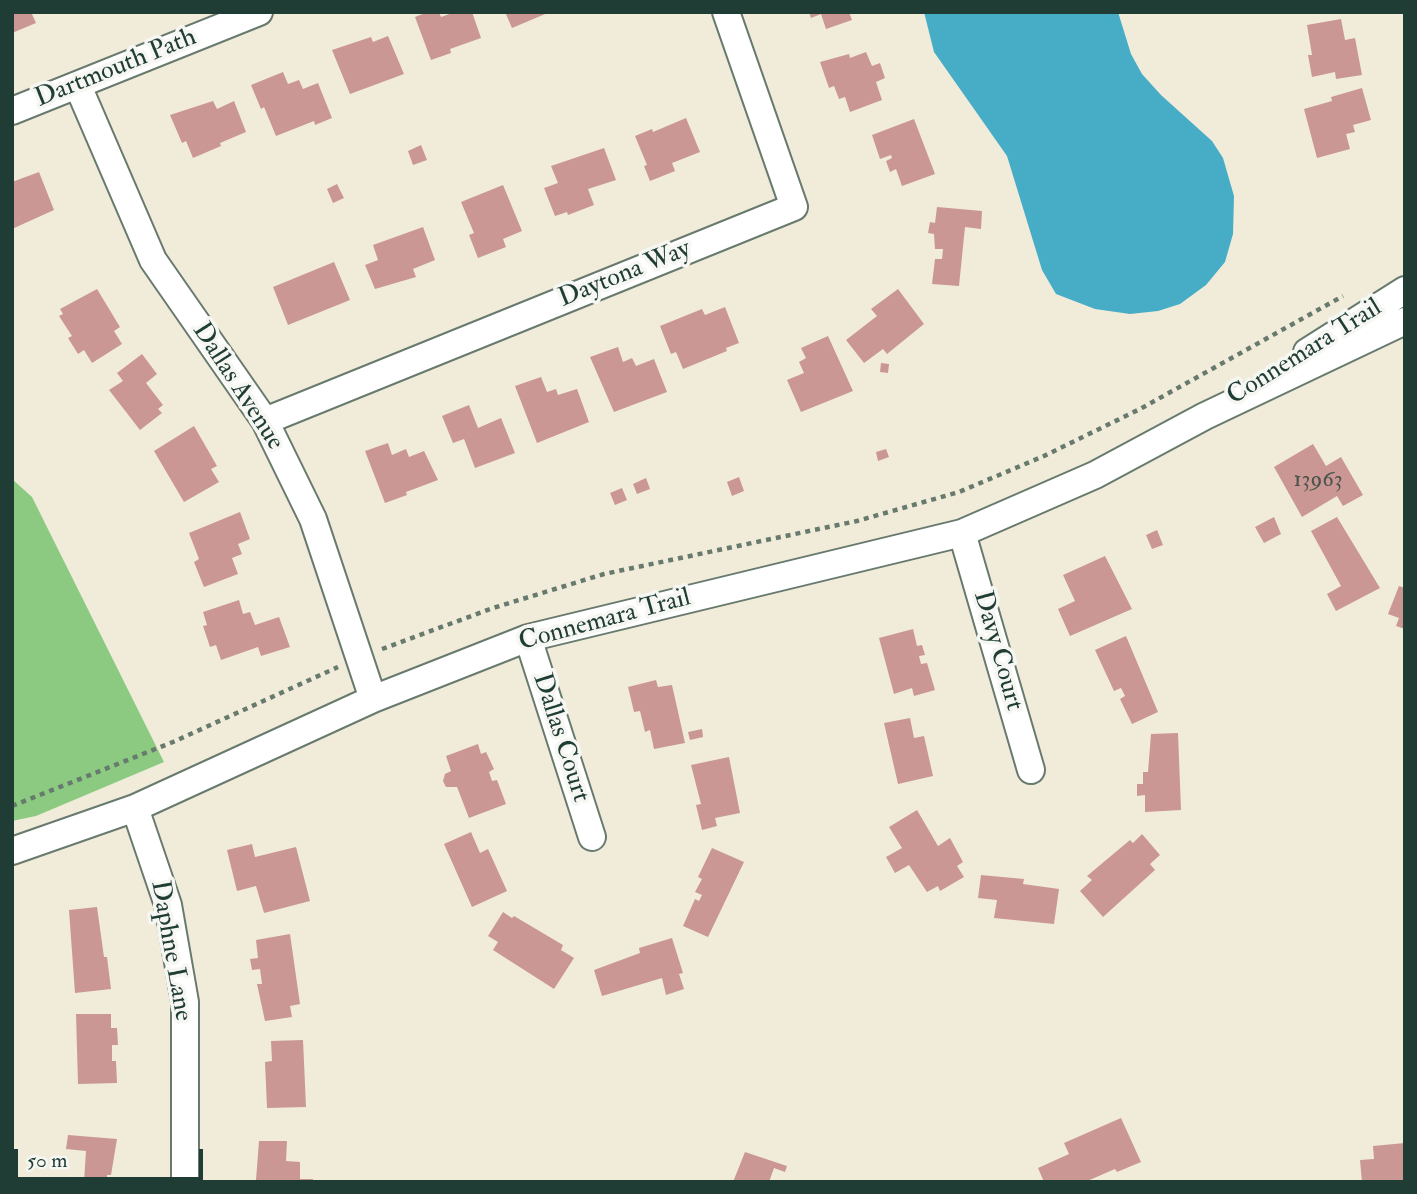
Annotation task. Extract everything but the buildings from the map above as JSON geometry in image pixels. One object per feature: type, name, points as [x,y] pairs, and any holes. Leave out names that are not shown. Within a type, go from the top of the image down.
[{"type":"street","name":"Dartmouth Path","points":[[12,111],[260,12]]},
{"type":"street","name":"Daytona Way","points":[[265,421],[794,207],[726,12]]},
{"type":"street","name":"Dallas Avenue","points":[[78,86],[153,260],[265,421],[313,519],[373,699]]},
{"type":"street","name":"Connemara Trail","points":[[1205,416],[1405,290]]},
{"type":"street","name":"Connemara Trail","points":[[12,851],[135,808],[373,699],[528,638],[962,533],[1095,475],[1205,416],[1405,321]]},
{"type":"street","name":"Davy Court","points":[[962,533],[1031,769]]},
{"type":"street","name":"Dallas Court","points":[[528,638],[592,837]]},
{"type":"street","name":"Daphne Lane","points":[[135,808],[168,905],[186,1002],[185,1182]]},
{"type":"path","points":[[12,806],[173,742],[359,658],[493,608],[604,574],[857,521],[959,492],[1044,456],[1140,409],[1354,290]]},
{"type":"green space","points":[[12,479],[32,497],[164,762],[36,816],[12,821]]},
{"type":"water","points":[[924,12],[1118,12],[1131,54],[1142,74],[1212,141],[1223,158],[1234,196],[1233,234],[1225,262],[1206,285],[1180,304],[1158,311],[1130,314],[1095,309],[1056,294],[1042,270],[1007,156],[934,52]]}]
